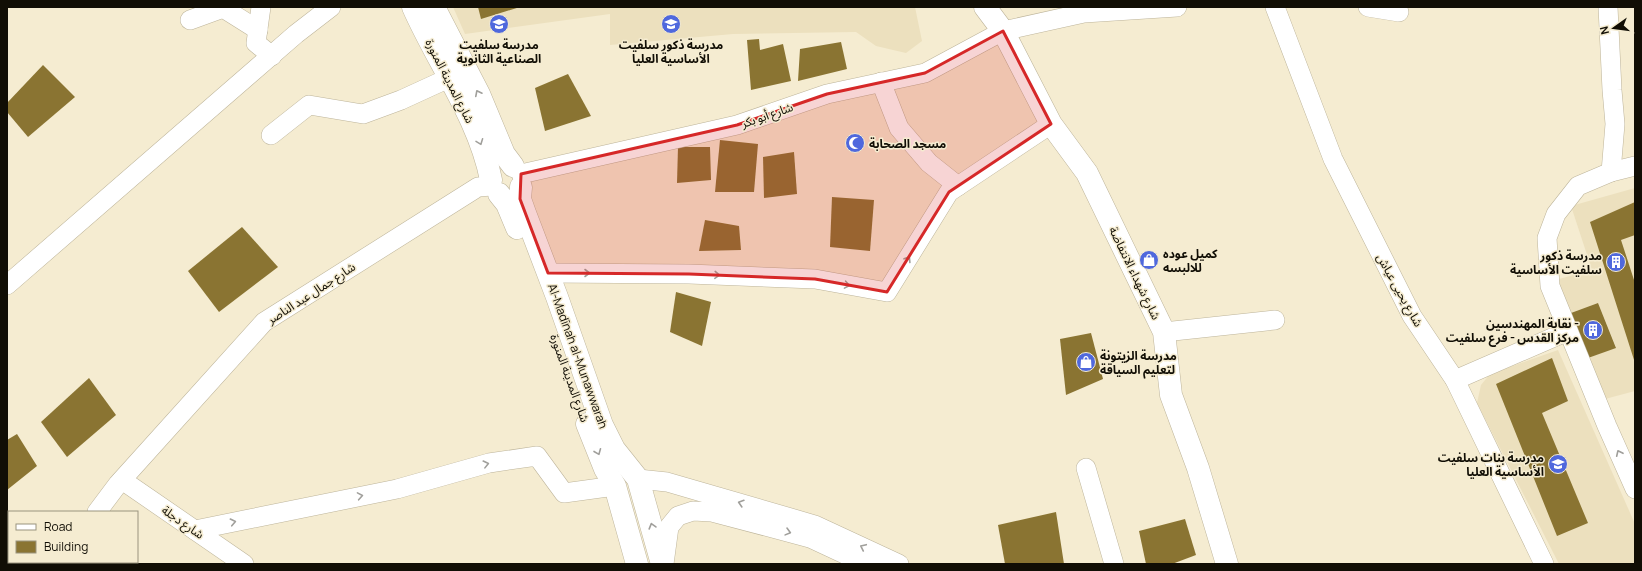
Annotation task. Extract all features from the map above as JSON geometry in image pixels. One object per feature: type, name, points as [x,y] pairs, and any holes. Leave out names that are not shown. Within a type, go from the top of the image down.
[{"type":"main road","name":"شارع المدينة المنورة","points":[[413,7],[480,142],[494,186],[511,212],[578,403],[605,469],[615,486],[637,564]]},
{"type":"main road","name":"شارع المدينة المنورة","points":[[434,7],[482,99],[504,154],[518,176]]},
{"type":"main road","name":"شارع شهداء الانتفاضة","points":[[986,7],[1003,31],[1051,124],[1087,173],[1164,332],[1172,395],[1198,468],[1227,564]]},
{"type":"main road","points":[[508,165],[518,176],[513,195],[504,196],[494,186],[492,174],[499,166],[508,165]]},
{"type":"main road","name":"Al-Madīnah al-Munawwarah","points":[[518,176],[522,206],[548,273],[602,425],[614,449],[638,479],[663,564]]},
{"type":"street","points":[[261,7],[256,43],[272,56]]},
{"type":"street","points":[[7,285],[272,56],[331,7]]},
{"type":"street","name":"شارع أبو بكر","points":[[518,176],[738,125],[827,94],[925,73],[1003,31],[1084,13],[1177,7]]},
{"type":"street","name":"شارع يحيى عياش","points":[[1275,7],[1333,159],[1412,316],[1455,380],[1544,564]]},
{"type":"street","points":[[1368,7],[1399,12]]},
{"type":"street","points":[[1608,7],[1612,90],[1616,124],[1611,172]]},
{"type":"street","points":[[190,20],[222,8],[258,30]]},
{"type":"street","points":[[271,135],[309,105],[363,114],[401,100],[449,78]]},
{"type":"street","points":[[881,82],[900,128],[929,162],[958,186]]},
{"type":"street","points":[[548,273],[689,274],[814,279],[887,292],[949,192],[1051,124]]},
{"type":"street","points":[[1635,166],[1611,172],[1578,186],[1556,214],[1547,238],[1550,286],[1635,489]]},
{"type":"street","name":"شارع جمال عبد الناصر","points":[[98,511],[122,480],[264,322],[478,187],[494,186]]},
{"type":"street","points":[[1164,332],[1275,320]]},
{"type":"street","points":[[1455,380],[1568,331]]},
{"type":"street","points":[[195,530],[397,489],[489,463],[536,456],[564,493],[615,486]]},
{"type":"street","points":[[1086,468],[1114,564]]},
{"type":"street","points":[[638,479],[667,482],[815,525],[899,564]]},
{"type":"street","name":"شارع دجلة","points":[[122,480],[244,564]]},
{"type":"street","points":[[663,564],[669,527],[678,516],[693,511],[712,512],[810,538],[866,564]]},
{"type":"highlighted area","points":[[1003,31],[1051,124],[949,192],[887,292],[815,279],[689,274],[548,273],[520,199],[521,174],[737,125],[827,94],[925,73]]},
{"type":"shaded area","points":[[453,7],[915,7],[922,41],[906,53],[876,46],[856,32],[733,34],[610,45],[610,14],[465,34]]},
{"type":"shaded area","points":[[1635,188],[1635,391],[1605,399],[1588,358],[1616,347],[1598,303],[1571,313],[1555,298],[1559,279],[1592,270],[1571,206]]},
{"type":"shaded area","name":"مدرسة بنات سلفيت الأساسية العليا","points":[[1558,350],[1635,524],[1635,564],[1559,564],[1477,403],[1481,385],[1490,374]]},
{"type":"building","name":"مدرسة سلفيت الصناعية الثانوية","points":[[478,7],[520,7],[481,19]]},
{"type":"building","points":[[759,39],[760,50],[783,44],[791,81],[751,90],[747,40]]},
{"type":"building","points":[[841,42],[847,69],[798,81],[800,49]]},
{"type":"building","points":[[43,65],[75,97],[28,137],[7,112],[7,103]]},
{"type":"building","points":[[568,74],[591,116],[545,131],[535,88]]},
{"type":"building","points":[[720,140],[758,144],[754,192],[715,192]]},
{"type":"building","points":[[678,147],[710,147],[711,180],[677,183]]},
{"type":"building","points":[[794,152],[797,194],[764,198],[763,157]]},
{"type":"building","points":[[832,197],[874,200],[870,251],[830,247]]},
{"type":"building","name":"مدرسة ذكور سلفيت الأساسية","points":[[1635,202],[1635,235],[1621,240],[1635,283],[1635,363],[1590,222]]},
{"type":"building","points":[[705,220],[739,226],[741,250],[699,251]]},
{"type":"building","points":[[242,227],[278,267],[219,312],[188,271]]},
{"type":"building","points":[[676,292],[711,302],[702,346],[670,332]]},
{"type":"building","name":"نقابة المهندسين - مركز القدس - فرع سلفيت","points":[[1598,303],[1616,348],[1588,358],[1571,313]]},
{"type":"building","points":[[1091,333],[1103,379],[1066,395],[1060,339]]},
{"type":"building","name":"مدرسة بنات سلفيت الأساسية العليا","points":[[1552,358],[1568,401],[1542,413],[1588,523],[1557,536],[1496,384]]},
{"type":"building","points":[[89,378],[116,415],[67,457],[41,422]]},
{"type":"building","points":[[17,434],[37,466],[7,490],[7,440]]},
{"type":"building","points":[[1056,512],[1064,564],[1005,564],[998,525]]},
{"type":"building","points":[[1185,519],[1196,555],[1172,564],[1146,564],[1139,531]]},
{"type":"place","name":"مدرسة سلفيت الصناعية الثانوية","points":[[499,24]]},
{"type":"place","name":"مدرسة ذكور سلفيت الأساسية العليا","points":[[671,24]]},
{"type":"place","name":"مسجد الصحابة","points":[[855,143]]},
{"type":"place","name":"كميل عوده للالبسه","points":[[1149,260]]},
{"type":"place","name":"مدرسة ذكور سلفيت الأساسية","points":[[1616,262]]},
{"type":"place","name":"نقابة المهندسين - مركز القدس - فرع سلفيت","points":[[1593,330]]},
{"type":"place","name":"مدرسة الزيتونة لتعليم السياقة","points":[[1086,362]]},
{"type":"place","name":"مدرسة بنات سلفيت الأساسية العليا","points":[[1558,464]]}]
